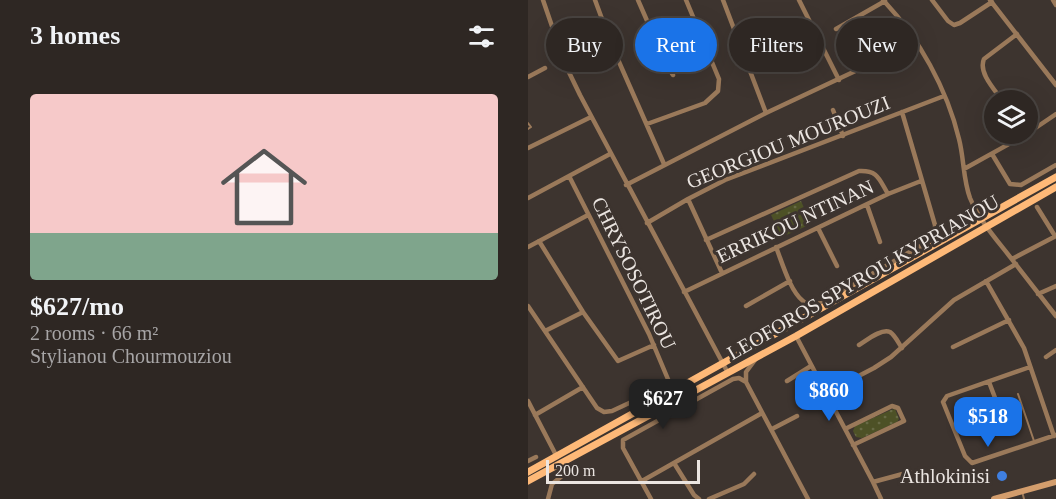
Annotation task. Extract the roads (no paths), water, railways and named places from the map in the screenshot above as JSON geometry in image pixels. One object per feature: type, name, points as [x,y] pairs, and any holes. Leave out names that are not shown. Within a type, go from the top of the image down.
[{"type":"main road","name":"LEOFOROS SPYROU KYPRIANOU","points":[[528,481],[796,336],[1056,177]]},
{"type":"main road","name":"LEOFOROS SPYROU KYPRIANOU","points":[[528,472],[984,223],[1056,187]]},
{"type":"main road","points":[[994,499],[1056,483]]},
{"type":"street","points":[[543,0],[549,18]]},
{"type":"street","points":[[595,0],[602,18]]},
{"type":"street","points":[[638,0],[673,75]]},
{"type":"street","points":[[647,124],[705,103],[718,91],[719,80],[686,0]]},
{"type":"street","points":[[723,0],[766,113]]},
{"type":"street","points":[[799,0],[808,18]]},
{"type":"street","points":[[932,0],[948,21],[954,25],[991,1],[1056,85]]},
{"type":"street","points":[[1053,0],[1056,5]]},
{"type":"street","points":[[855,18],[884,1],[900,18]]},
{"type":"street","points":[[995,90],[982,71],[981,64],[984,59],[1017,34]]},
{"type":"street","points":[[918,48],[952,113],[970,198],[984,223],[1056,316]]},
{"type":"street","points":[[824,50],[839,80]]},
{"type":"street","points":[[528,77],[545,68]]},
{"type":"street","points":[[623,71],[664,164]]},
{"type":"street","points":[[569,72],[626,185],[728,373]]},
{"type":"street","points":[[626,185],[766,113],[855,72]]},
{"type":"street","name":"GEORGIOU MOUROUZI","points":[[647,223],[688,199],[745,172],[944,96]]},
{"type":"street","points":[[833,110],[843,136]]},
{"type":"street","points":[[776,247],[790,281],[803,302],[812,304],[822,303],[927,242],[934,235],[935,225],[902,112]]},
{"type":"street","points":[[1038,126],[1056,114]]},
{"type":"street","points":[[528,148],[591,117]]},
{"type":"street","points":[[964,169],[1008,144]]},
{"type":"street","points":[[528,198],[610,154]]},
{"type":"street","points":[[992,154],[1010,184],[1015,186],[1021,185],[1056,165]]},
{"type":"street","points":[[706,240],[859,171],[870,171],[878,176],[888,194]]},
{"type":"street","name":"CHRYSOSOTIROU","points":[[569,176],[626,287],[670,384],[612,411],[604,412],[597,408],[583,387]]},
{"type":"street","name":"ERRIKOU NTINAN","points":[[684,292],[888,194],[921,181]]},
{"type":"street","points":[[688,199],[722,273]]},
{"type":"street","points":[[867,205],[880,242]]},
{"type":"street","points":[[826,393],[874,368],[902,348],[954,300],[1056,236],[1036,207]]},
{"type":"street","points":[[528,247],[588,215]]},
{"type":"street","points":[[818,228],[837,266]]},
{"type":"street","points":[[539,242],[583,312],[618,361],[654,345]]},
{"type":"street","points":[[746,306],[790,281]]},
{"type":"street","points":[[986,281],[1024,348],[1055,436],[972,463],[965,456],[943,402],[944,398],[1030,367]]},
{"type":"street","points":[[1038,294],[1056,286]]},
{"type":"street","points":[[528,306],[583,387],[535,415]]},
{"type":"street","points":[[545,332],[583,312]]},
{"type":"street","points":[[954,347],[1009,321]]},
{"type":"street","points":[[858,345],[882,332],[888,332],[902,348]]},
{"type":"street","points":[[796,336],[881,499]]},
{"type":"street","points":[[1046,357],[1056,350]]},
{"type":"street","points":[[746,382],[749,366],[759,356]]},
{"type":"street","points":[[787,381],[811,366]]},
{"type":"street","points":[[651,499],[623,448],[623,440],[733,379],[739,378],[746,382],[808,499]]},
{"type":"street","points":[[989,382],[1005,424]]},
{"type":"street","points":[[528,401],[558,457]]},
{"type":"street","points":[[845,429],[892,406],[898,408],[904,421],[853,445]]},
{"type":"street","points":[[642,481],[762,413]]},
{"type":"street","points":[[772,429],[797,416]]},
{"type":"street","points":[[528,461],[536,457]]},
{"type":"street","points":[[674,464],[699,499]]},
{"type":"street","points":[[548,499],[552,484],[567,471]]},
{"type":"street","points":[[873,482],[910,472]]},
{"type":"street","points":[[709,499],[744,484],[754,474]]},
{"type":"lane","points":[[528,123],[531,127],[528,129]]},
{"type":"lane","points":[[1018,394],[1035,443]]},
{"type":"lane","points":[[1022,491],[1024,499]]},
{"type":"place","name":"Athlokinisi","points":[[1002,476]]}]
